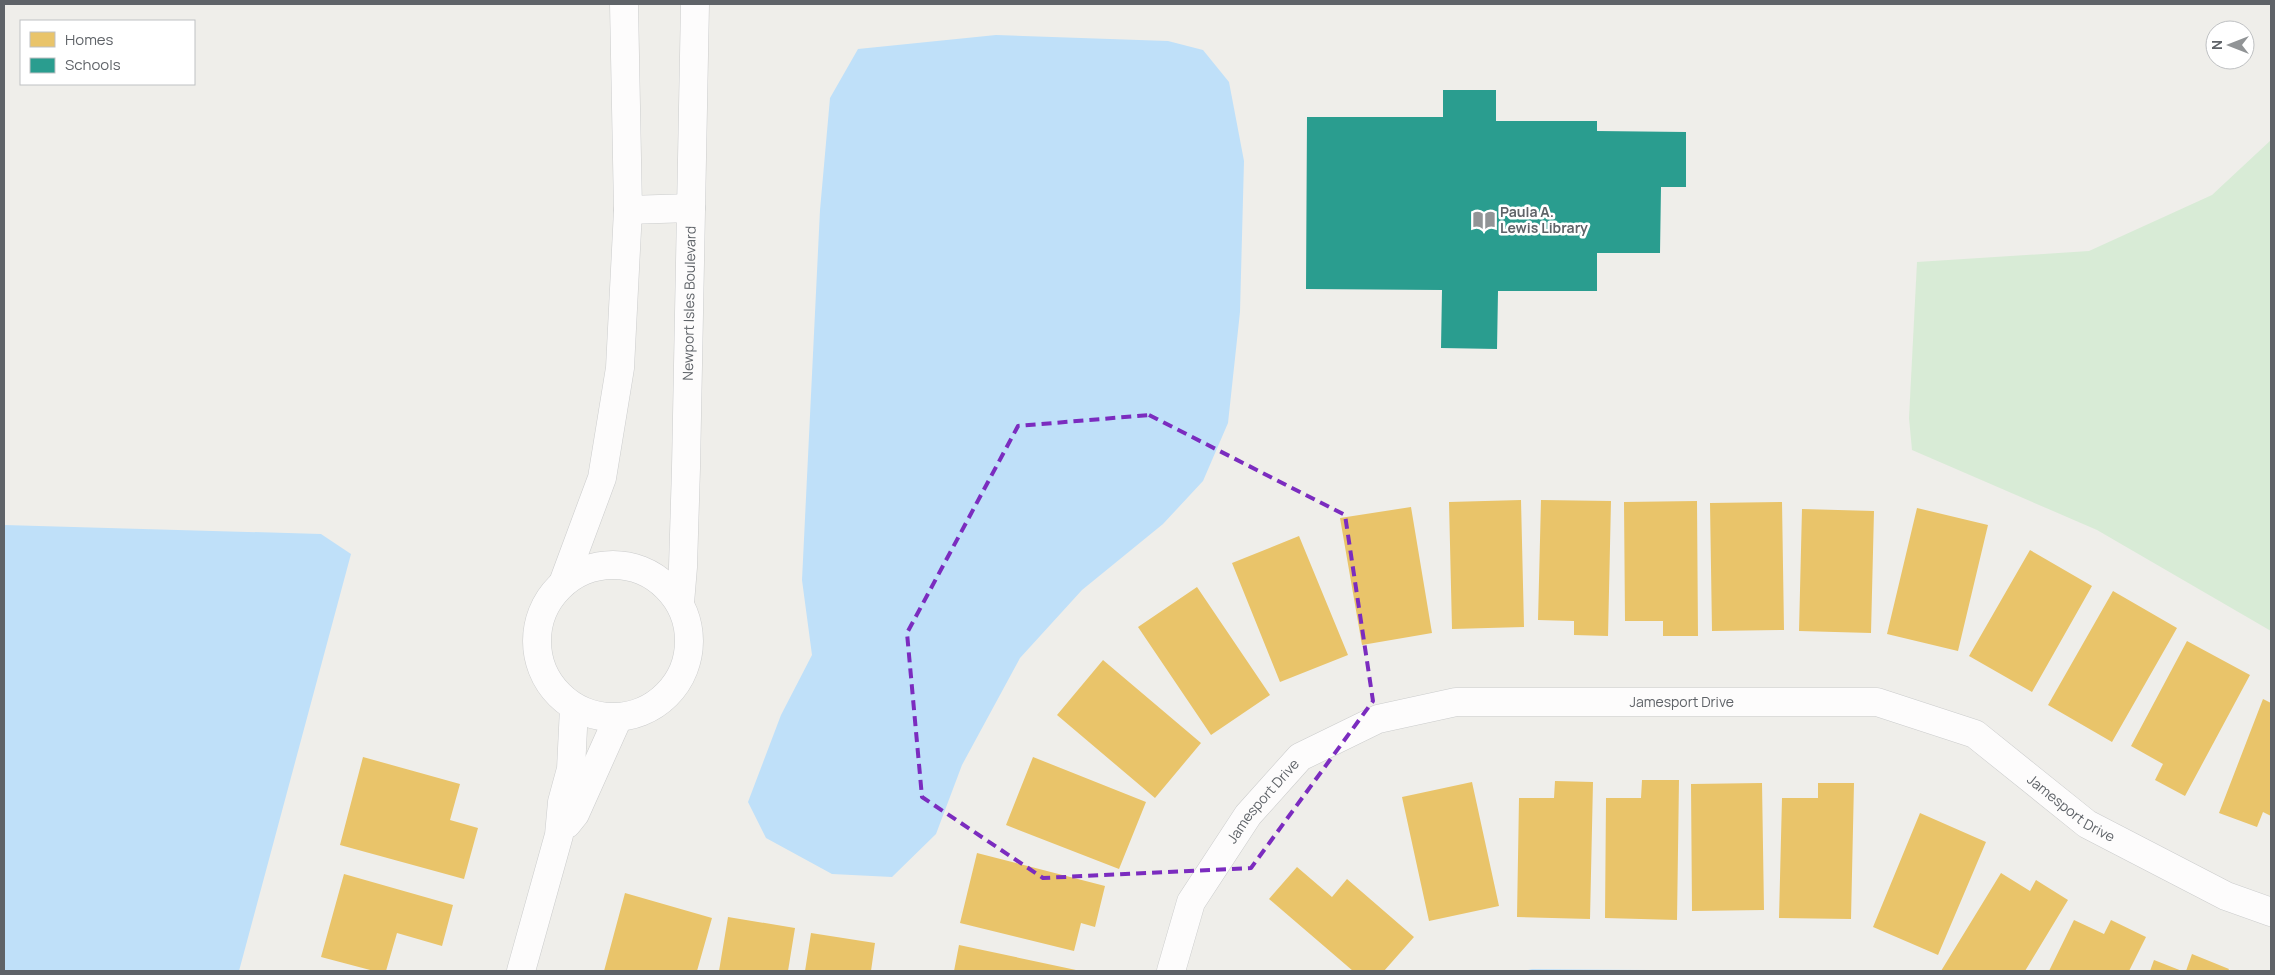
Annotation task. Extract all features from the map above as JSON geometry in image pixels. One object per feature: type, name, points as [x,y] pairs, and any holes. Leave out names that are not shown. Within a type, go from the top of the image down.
[{"type":"street","points":[[563,583],[602,478],[620,368],[628,210],[624,4]]},
{"type":"street","name":"Newport Isles Boulevard","points":[[680,603],[686,478],[695,4]]},
{"type":"street","points":[[628,210],[691,208]]},
{"type":"street","points":[[612,564],[628,565],[663,582],[680,603],[688,628],[688,654],[679,680],[666,696],[644,711],[618,718],[592,715],[574,708],[554,690],[541,668],[536,641],[546,603],[563,583],[585,569],[612,564]]},
{"type":"street","name":"Jamesport Drive","points":[[1171,971],[1190,902],[1248,815],[1300,757],[1378,719],[1456,702],[1877,702],[1975,734],[2087,824],[2226,896],[2271,912]]},
{"type":"street","points":[[521,971],[559,835],[562,802],[571,769],[574,708]]},
{"type":"street","points":[[559,835],[575,814],[618,718]]},
{"type":"highlighted area","points":[[1149,415],[1345,515],[1373,701],[1251,868],[1043,878],[922,797],[907,633],[1018,426]]},
{"type":"green space","points":[[2271,140],[2271,631],[2097,530],[1912,450],[1909,418],[1917,262],[2089,251],[2212,195]]},
{"type":"water","points":[[996,35],[1168,41],[1203,50],[1229,82],[1244,161],[1240,312],[1228,423],[1203,481],[1163,524],[1082,590],[1020,658],[962,765],[936,834],[892,877],[832,874],[766,838],[748,802],[781,715],[812,655],[802,580],[820,210],[830,98],[858,49]]},
{"type":"water","points":[[4,525],[321,534],[351,554],[239,971],[4,971]]},
{"type":"water","points":[[1532,969],[1766,971],[1524,971]]},
{"type":"building: Homes","points":[[1521,500],[1524,627],[1452,629],[1449,502]]},
{"type":"building: Homes","points":[[1541,500],[1611,501],[1608,636],[1574,635],[1574,621],[1538,620]]},
{"type":"building: Homes","points":[[1697,501],[1698,636],[1663,636],[1663,621],[1625,621],[1624,502]]},
{"type":"building: Homes","points":[[1782,502],[1784,630],[1712,631],[1710,503]]},
{"type":"building: Homes","points":[[1411,507],[1432,633],[1362,645],[1340,518]]},
{"type":"building: Homes","points":[[1917,508],[1988,525],[1958,651],[1887,634]]},
{"type":"building: Homes","points":[[1802,509],[1874,511],[1871,633],[1799,631]]},
{"type":"building: Homes","points":[[1299,536],[1348,655],[1280,682],[1232,563]]},
{"type":"building: Homes","points":[[2030,550],[2092,586],[2032,692],[1969,656]]},
{"type":"building: Homes","points":[[1197,587],[1270,695],[1211,735],[1138,627]]},
{"type":"building: Homes","points":[[2113,591],[2177,628],[2112,742],[2048,705]]},
{"type":"building: Homes","points":[[2187,641],[2250,675],[2185,796],[2155,780],[2163,764],[2131,746]]},
{"type":"building: Homes","points":[[1103,660],[1201,743],[1155,798],[1057,715]]},
{"type":"building: Homes","points":[[2263,699],[2271,703],[2271,816],[2263,812],[2257,827],[2219,813]]},
{"type":"building: Homes","points":[[363,757],[460,784],[450,820],[478,828],[464,879],[340,845]]},
{"type":"building: Homes","points":[[1033,757],[1146,802],[1119,869],[1006,825]]},
{"type":"building: Homes","points":[[1642,780],[1679,780],[1677,920],[1605,918],[1606,798],[1641,798]]},
{"type":"building: Homes","points":[[1555,781],[1593,782],[1590,919],[1517,917],[1519,798],[1554,798]]},
{"type":"building: Homes","points":[[1472,782],[1499,906],[1429,921],[1402,797]]},
{"type":"building: Homes","points":[[1762,783],[1764,910],[1692,911],[1691,784]]},
{"type":"building: Homes","points":[[1818,783],[1854,783],[1851,919],[1779,918],[1782,798],[1818,798]]},
{"type":"building: Homes","points":[[1920,813],[1986,842],[1938,955],[1873,927]]},
{"type":"building: Homes","points":[[977,853],[1105,886],[1095,927],[1081,923],[1074,951],[960,923]]},
{"type":"building: Homes","points":[[1297,867],[1332,897],[1347,879],[1414,937],[1384,971],[1353,971],[1269,899]]},
{"type":"building: Homes","points":[[2001,873],[2030,891],[2036,880],[2068,900],[2025,971],[1941,971]]},
{"type":"building: Homes","points":[[344,874],[453,905],[442,946],[397,933],[386,971],[374,971],[321,957]]},
{"type":"building: Homes","points":[[625,893],[712,918],[697,971],[604,971]]},
{"type":"building: Homes","points":[[728,917],[795,928],[788,971],[719,971]]},
{"type":"building: Homes","points":[[2074,920],[2104,934],[2111,920],[2146,937],[2129,971],[2049,971]]},
{"type":"building: Homes","points":[[811,933],[875,943],[871,971],[805,971]]},
{"type":"building: Homes","points":[[959,945],[1076,970],[1076,971],[954,971]]},
{"type":"building: Homes","points":[[2192,954],[2229,969],[2228,971],[2186,971]]},
{"type":"building: Homes","points":[[2154,960],[2182,971],[2150,971]]},
{"type":"building: Schools","name":"Paula A. Lewis Library","points":[[1443,90],[1496,90],[1496,121],[1597,121],[1597,131],[1686,132],[1686,187],[1661,187],[1660,253],[1597,253],[1597,291],[1498,291],[1497,349],[1441,348],[1442,290],[1306,289],[1307,117],[1443,117]]},
{"type":"place","name":"Paula A. Lewis Library","points":[[1484,220]]}]
